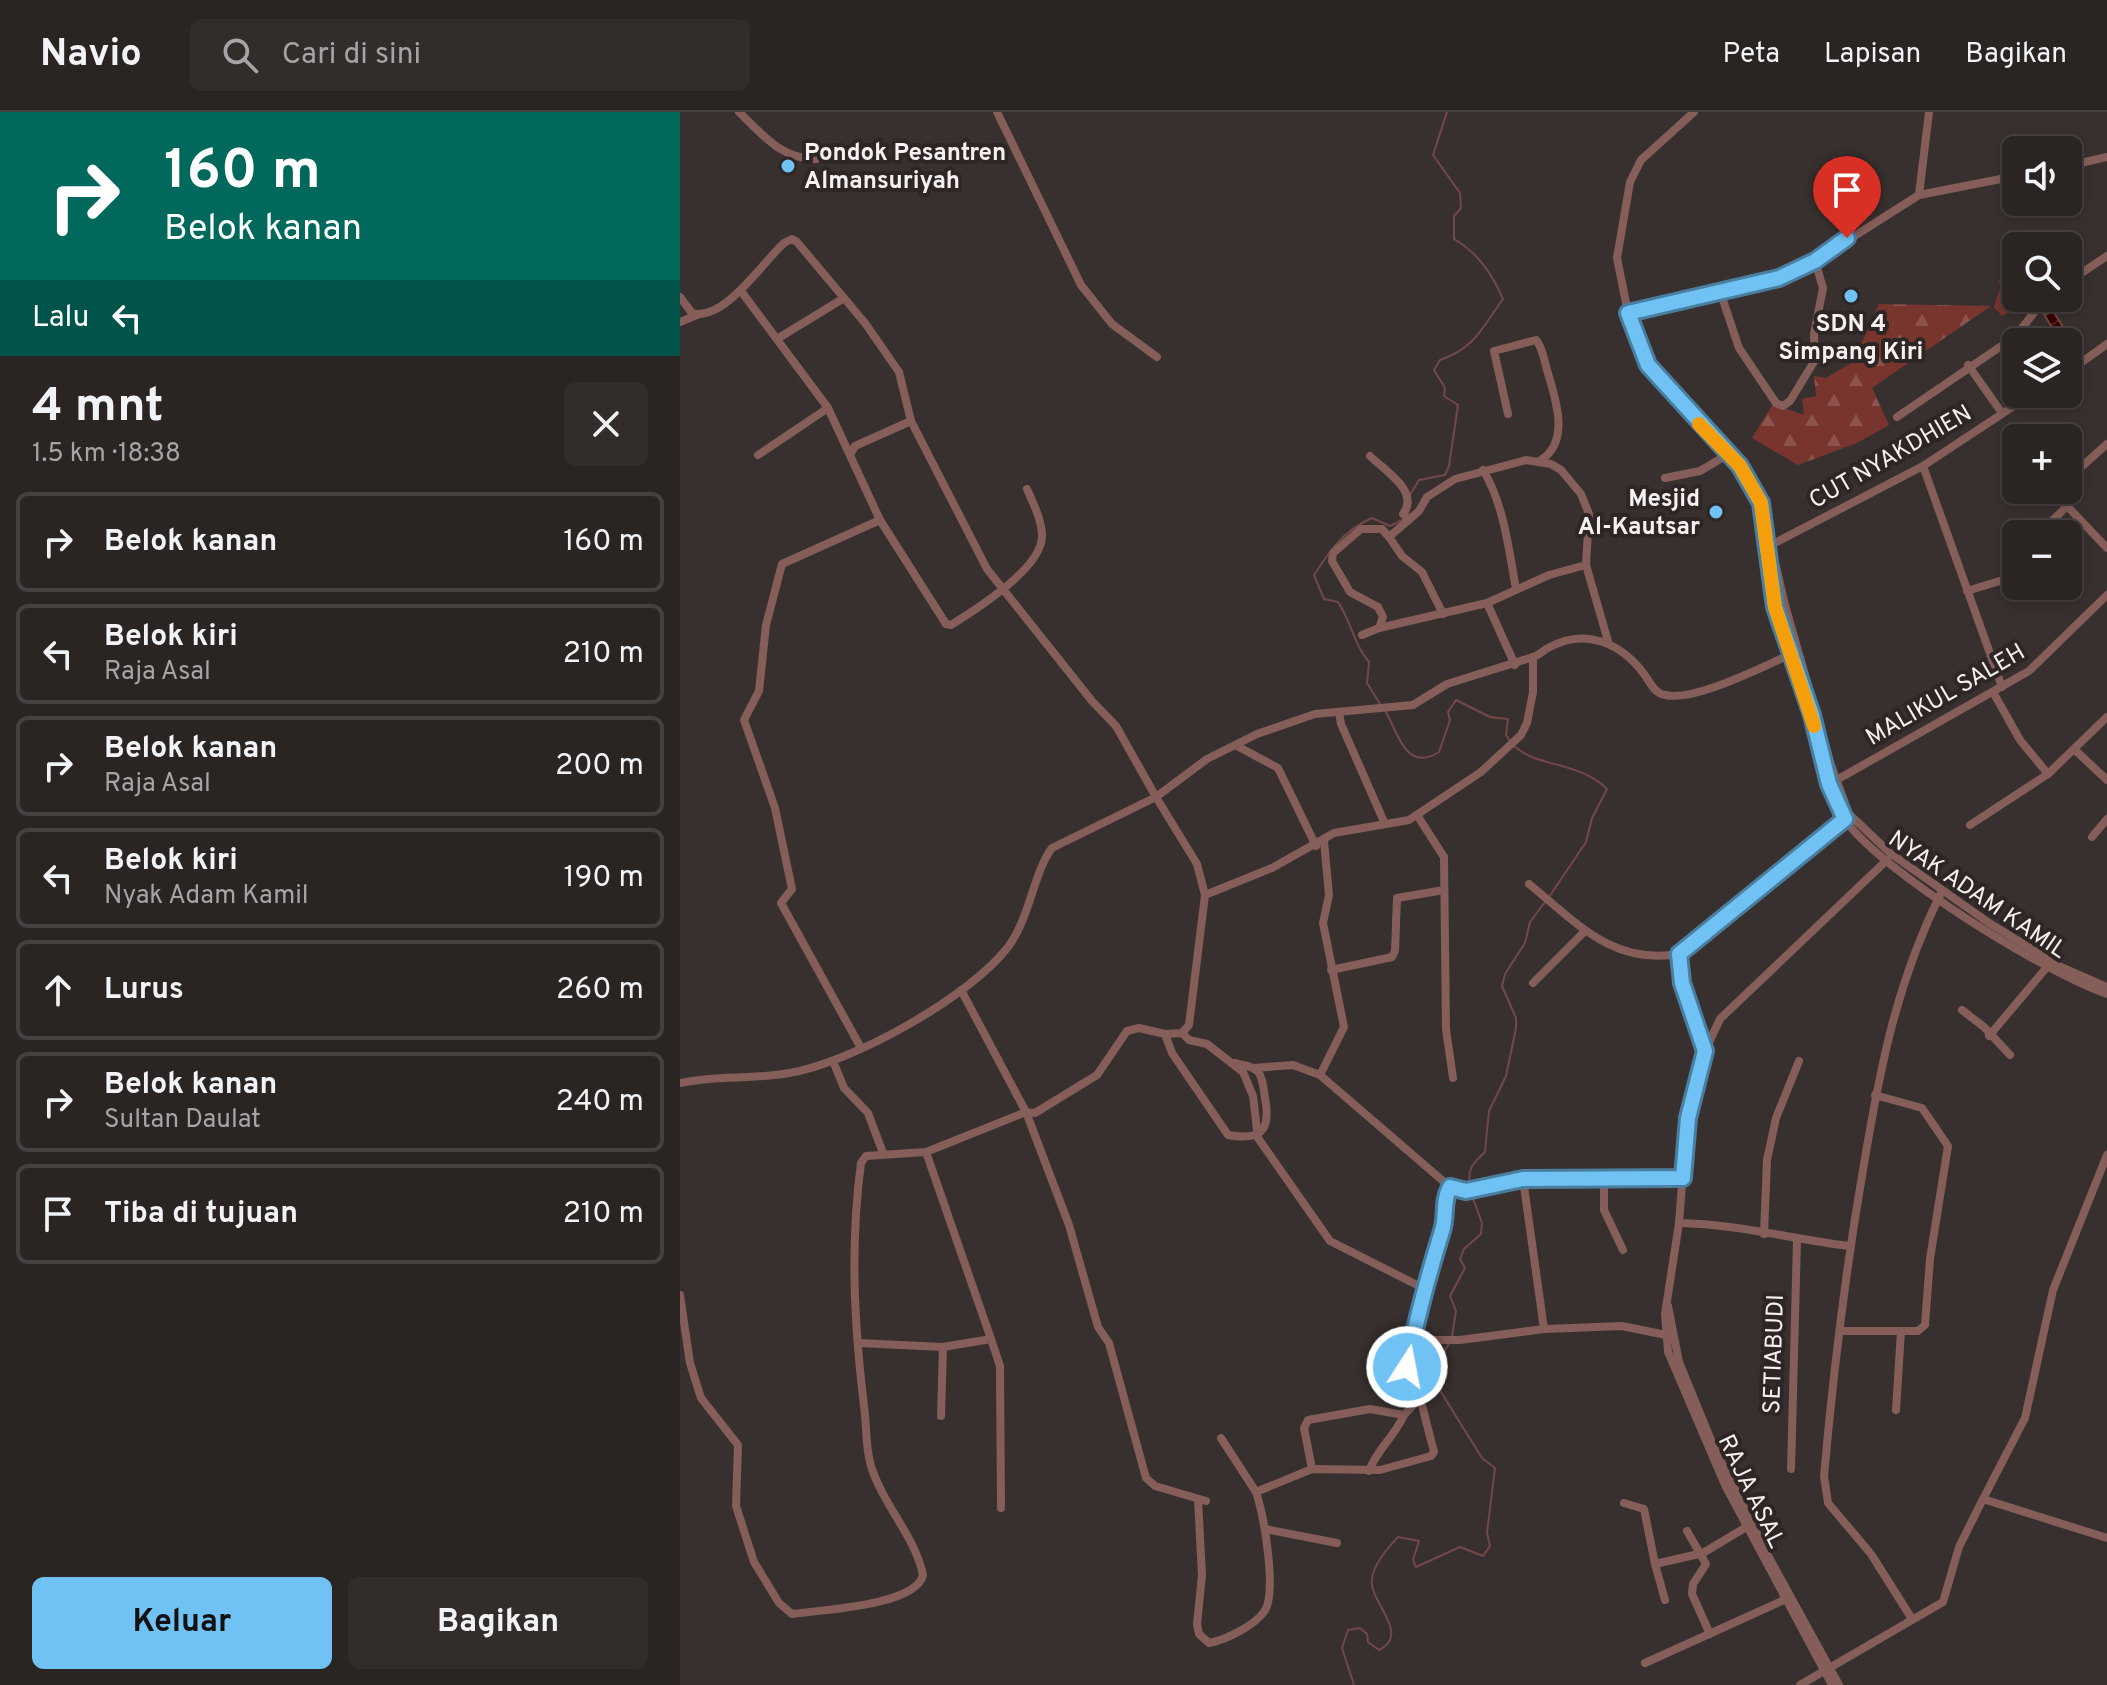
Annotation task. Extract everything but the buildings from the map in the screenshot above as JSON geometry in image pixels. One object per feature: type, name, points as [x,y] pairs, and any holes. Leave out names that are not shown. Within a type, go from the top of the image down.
[{"type":"street","points":[[739,112],[777,148],[799,159],[816,159]]},
{"type":"street","points":[[997,112],[1081,285],[1112,324],[1157,357]]},
{"type":"street","points":[[1665,478],[1700,471],[1727,455],[1648,365],[1628,313],[1617,258],[1632,174],[1641,160],[1694,112]]},
{"type":"street","points":[[1919,195],[1929,112]]},
{"type":"street","points":[[2082,163],[2107,157]]},
{"type":"street","points":[[1628,313],[1721,294],[1787,275],[1815,261],[1919,195],[2002,178]]},
{"type":"street","points":[[680,322],[716,308],[741,291],[771,255],[792,239],[844,298],[899,372],[911,421],[1000,589],[1116,726],[1197,864],[1205,895],[1189,1025],[1182,1033],[1165,1034],[1139,1028],[1127,1031],[1097,1075],[1035,1113],[1026,1112],[926,1152],[883,1153],[866,1156],[861,1163],[852,1253],[870,1463],[918,1558],[923,1580],[915,1588],[884,1601],[792,1614],[779,1603],[754,1562],[736,1506],[738,1445],[701,1398],[690,1363],[680,1295]]},
{"type":"street","points":[[2082,273],[2107,256]]},
{"type":"street","points":[[1721,294],[1739,348],[1776,403],[1783,406],[1790,401],[1815,360],[1814,334],[1823,288],[1815,261]]},
{"type":"street","points":[[741,291],[828,408],[880,520],[946,624],[995,597],[1000,589],[1028,567],[1042,544],[1040,521],[1027,489]]},
{"type":"street","points":[[680,297],[686,308],[698,315]]},
{"type":"street","points":[[777,339],[844,298]]},
{"type":"street","points":[[1897,417],[1968,365],[2016,336],[2034,312]]},
{"type":"street","points":[[1389,537],[1427,497],[1455,479],[1483,470],[1541,460],[1547,456],[1559,429],[1557,404],[1536,340],[1494,351],[1508,414]]},
{"type":"street","points":[[2082,362],[2107,344]]},
{"type":"street","points":[[1968,365],[2002,413]]},
{"type":"street","points":[[758,455],[828,408]]},
{"type":"street","name":"CUT NYAKDHIEN","points":[[1768,546],[1923,466],[2010,408]]},
{"type":"street","points":[[851,453],[855,446],[911,421]]},
{"type":"street","points":[[2082,466],[2107,444]]},
{"type":"street","name":"NYAK ADAM KAMIL","points":[[1727,455],[1749,477],[1761,503],[1775,607],[1847,817],[1887,860],[2047,967],[2107,994]]},
{"type":"street","points":[[1370,456],[1405,487],[1406,517]]},
{"type":"street","points":[[1541,460],[1561,470],[1585,502],[1590,525],[1586,565],[1608,641]]},
{"type":"street","points":[[1923,466],[1998,690],[2020,740],[2048,774]]},
{"type":"street","points":[[1483,470],[1490,481],[1505,531],[1516,589]]},
{"type":"street","points":[[2053,520],[2067,506],[2107,548]]},
{"type":"street","points":[[861,1048],[781,903],[792,889],[775,808],[744,720],[758,695],[766,625],[782,564],[880,520]]},
{"type":"street","points":[[1379,628],[1383,617],[1380,608],[1350,592],[1332,561],[1333,553],[1361,529],[1382,529],[1402,556],[1422,572],[1443,614]]},
{"type":"street","points":[[1768,546],[1833,782]]},
{"type":"street","points":[[1362,635],[1379,628],[1487,603],[1516,589],[1586,565]]},
{"type":"street","points":[[1967,591],[2002,580]]},
{"type":"street","name":"MALIKUL SALEH","points":[[1833,782],[1998,690],[2042,661],[2107,595]]},
{"type":"street","points":[[1487,603],[1515,665]]},
{"type":"street","points":[[680,1083],[716,1076],[792,1073],[833,1061],[961,990],[993,965],[1009,946],[1024,920],[1052,848],[1156,797],[1207,759],[1298,718],[1413,705],[1447,684],[1515,665],[1547,648],[1585,639],[1608,641],[1625,653],[1657,691],[1671,696],[1705,689],[1792,654]]},
{"type":"street","points":[[1205,895],[1320,843],[1334,833],[1417,815],[1481,772],[1521,735],[1530,712],[1533,657]]},
{"type":"street","points":[[1339,712],[1385,824]]},
{"type":"street","points":[[1970,825],[2048,774],[2107,717]]},
{"type":"street","points":[[1237,746],[1278,768],[1320,843],[1329,895],[1323,923],[1344,1027],[1320,1075]]},
{"type":"street","points":[[2075,750],[2107,780]]},
{"type":"street","points":[[1417,815],[1444,857],[1446,1029],[1453,1078]]},
{"type":"street","points":[[1529,884],[1585,931],[1630,954],[1650,958],[1679,954],[1847,817]]},
{"type":"street","points":[[2092,837],[2107,819]]},
{"type":"street","points":[[1873,843],[1941,895],[2061,967],[2107,987]]},
{"type":"street","name":"RAJA ASAL","points":[[1839,1685],[1827,1671],[1784,1600],[1688,1404],[1670,1358],[1665,1314],[1679,1223],[1688,1118],[1705,1051],[1720,1019],[1887,860]]},
{"type":"street","points":[[1331,970],[1392,957],[1395,951],[1397,898],[1444,890]]},
{"type":"street","points":[[1912,1619],[1871,1554],[1825,1497],[1829,1421],[1849,1246],[1875,1095],[1910,958],[1941,895]]},
{"type":"street","points":[[1533,983],[1585,931]]},
{"type":"street","points":[[1679,954],[1682,983],[1705,1051]]},
{"type":"street","points":[[1989,1036],[2047,967]]},
{"type":"street","points":[[961,990],[1026,1112],[1069,1225],[1098,1327],[1109,1343],[1146,1478],[1155,1486],[1202,1500],[1202,1575],[1197,1624],[1199,1634],[1209,1643],[1254,1621],[1267,1605],[1265,1529],[1256,1492],[1221,1438]]},
{"type":"street","points":[[1962,1010],[1984,1027],[1989,1036],[2010,1055]]},
{"type":"street","points":[[1182,1033],[1189,1040],[1207,1044],[1217,1054],[1234,1063],[1253,1068],[1293,1065],[1320,1075],[1450,1187],[1466,1191],[1523,1179],[1683,1178]]},
{"type":"street","points":[[1165,1034],[1172,1053],[1228,1135],[1256,1135],[1266,1128],[1269,1118],[1260,1075],[1253,1068]]},
{"type":"street","points":[[833,1061],[844,1088],[868,1113],[883,1153]]},
{"type":"street","points":[[1764,1234],[1765,1176],[1770,1146],[1776,1118],[1799,1061]]},
{"type":"street","points":[[1234,1063],[1251,1086],[1256,1135],[1330,1241],[1423,1288]]},
{"type":"street","points":[[1841,1331],[1918,1331],[1925,1325],[1930,1259],[1948,1146],[1922,1108],[1875,1095]]},
{"type":"street","points":[[926,1152],[1000,1366],[1001,1508]]},
{"type":"street","points":[[1800,1685],[1945,1600],[1959,1547],[2025,1418],[2053,1290],[2107,1155]]},
{"type":"street","points":[[1604,1177],[1604,1210],[1623,1250]]},
{"type":"street","points":[[1523,1179],[1544,1329]]},
{"type":"street","points":[[2095,1182],[2107,1186]]},
{"type":"street","points":[[1256,1492],[1312,1469],[1369,1471],[1397,1467],[1432,1455],[1419,1399],[1407,1367],[1423,1288],[1443,1227],[1444,1202],[1450,1187]]},
{"type":"street","points":[[1679,1223],[1735,1225],[1764,1234],[1849,1246]]},
{"type":"street","name":"SETIABUDI","points":[[1791,1469],[1797,1240]]},
{"type":"street","name":"RAJA ASAL","points":[[1668,1306],[1677,1355],[1689,1388],[1749,1526],[1832,1685]]},
{"type":"street","points":[[1412,1340],[1460,1340],[1544,1329],[1622,1326],[1666,1335]]},
{"type":"street","points":[[1896,1410],[1901,1331]]},
{"type":"street","points":[[858,1343],[943,1347],[991,1339]]},
{"type":"street","points":[[941,1416],[943,1347]]},
{"type":"street","points":[[1369,1471],[1378,1450],[1419,1399]]},
{"type":"street","points":[[1312,1469],[1304,1428],[1308,1420],[1370,1409],[1404,1415]]},
{"type":"street","points":[[1983,1499],[2107,1538]]},
{"type":"street","points":[[1624,1503],[1644,1509],[1665,1600]]},
{"type":"street","points":[[1655,1564],[1703,1553],[1749,1526]]},
{"type":"street","points":[[1265,1529],[1337,1543]]},
{"type":"street","points":[[1687,1531],[1703,1553],[1706,1568],[1693,1584],[1692,1594],[1710,1634]]},
{"type":"street","points":[[1645,1663],[1784,1600]]},
{"type":"green space","points":[[1997,280],[2002,282],[2002,312],[2008,312],[2002,316],[1994,307],[2001,285]]},
{"type":"green space","points":[[1879,304],[1991,306],[1872,388],[1889,425],[1857,443],[1798,465],[1752,438],[1773,404],[1804,415],[1802,399],[1816,396],[1814,376],[1826,378],[1853,362]]},
{"type":"water","points":[[2042,312],[2045,315],[2054,312],[2064,328],[2052,328]]},
{"type":"waterway","points":[[1410,495],[1419,480],[1445,475],[1449,466],[1458,405],[1444,396],[1445,388],[1434,370],[1440,360],[1470,343],[1503,299],[1483,265],[1454,239],[1454,216],[1461,208],[1460,193],[1433,155],[1447,112]]},
{"type":"waterway","points":[[1408,514],[1411,502]]},
{"type":"waterway","points":[[1380,704],[1367,683],[1369,662],[1342,609],[1338,602],[1324,599],[1314,575],[1338,542],[1362,523],[1372,518],[1390,526],[1404,519]]},
{"type":"waterway","points":[[1384,709],[1403,746],[1417,757],[1439,752],[1450,720],[1448,712],[1456,700],[1490,717],[1508,719],[1506,735],[1510,741]]},
{"type":"waterway","points":[[1514,746],[1535,758],[1584,774],[1607,789],[1592,818],[1586,842],[1549,897]]},
{"type":"waterway","points":[[1470,1187],[1472,1167],[1485,1152],[1489,1111],[1506,1076],[1516,1028],[1516,1018],[1502,986],[1505,974],[1525,943],[1530,922],[1545,902]]},
{"type":"waterway","points":[[1452,1336],[1456,1311],[1450,1296],[1465,1268],[1460,1259],[1464,1249],[1481,1234],[1482,1223],[1471,1193]]},
{"type":"waterway","points":[[1354,1685],[1342,1648],[1348,1630],[1360,1628],[1367,1634],[1368,1642],[1379,1650],[1388,1643],[1390,1626],[1376,1597],[1372,1579],[1378,1562],[1398,1537],[1419,1541],[1413,1560],[1416,1567],[1460,1547],[1483,1556],[1490,1546],[1487,1533],[1495,1468],[1482,1458],[1436,1384],[1435,1367],[1450,1342]]},
{"type":"slow traffic","points":[[1699,424],[1749,477],[1761,503],[1767,534],[1764,548],[1770,586],[1814,726]]},
{"type":"place","name":"Pondok Pesantren Almansuriyah","points":[[788,166]]},
{"type":"place","name":"SDN 4 Simpang Kiri","points":[[1851,296]]},
{"type":"place","name":"Mesjid Al-Kautsar","points":[[1716,512]]},
{"type":"route","points":[[1407,1367],[1423,1288],[1443,1227],[1444,1202],[1450,1187],[1466,1191],[1523,1179],[1683,1178],[1688,1118],[1705,1051],[1682,983],[1679,954],[1845,819],[1829,784],[1812,715],[1775,607],[1764,548],[1767,534],[1761,503],[1740,466],[1648,365],[1638,348],[1628,313],[1779,278],[1815,261],[1847,238]]}]
